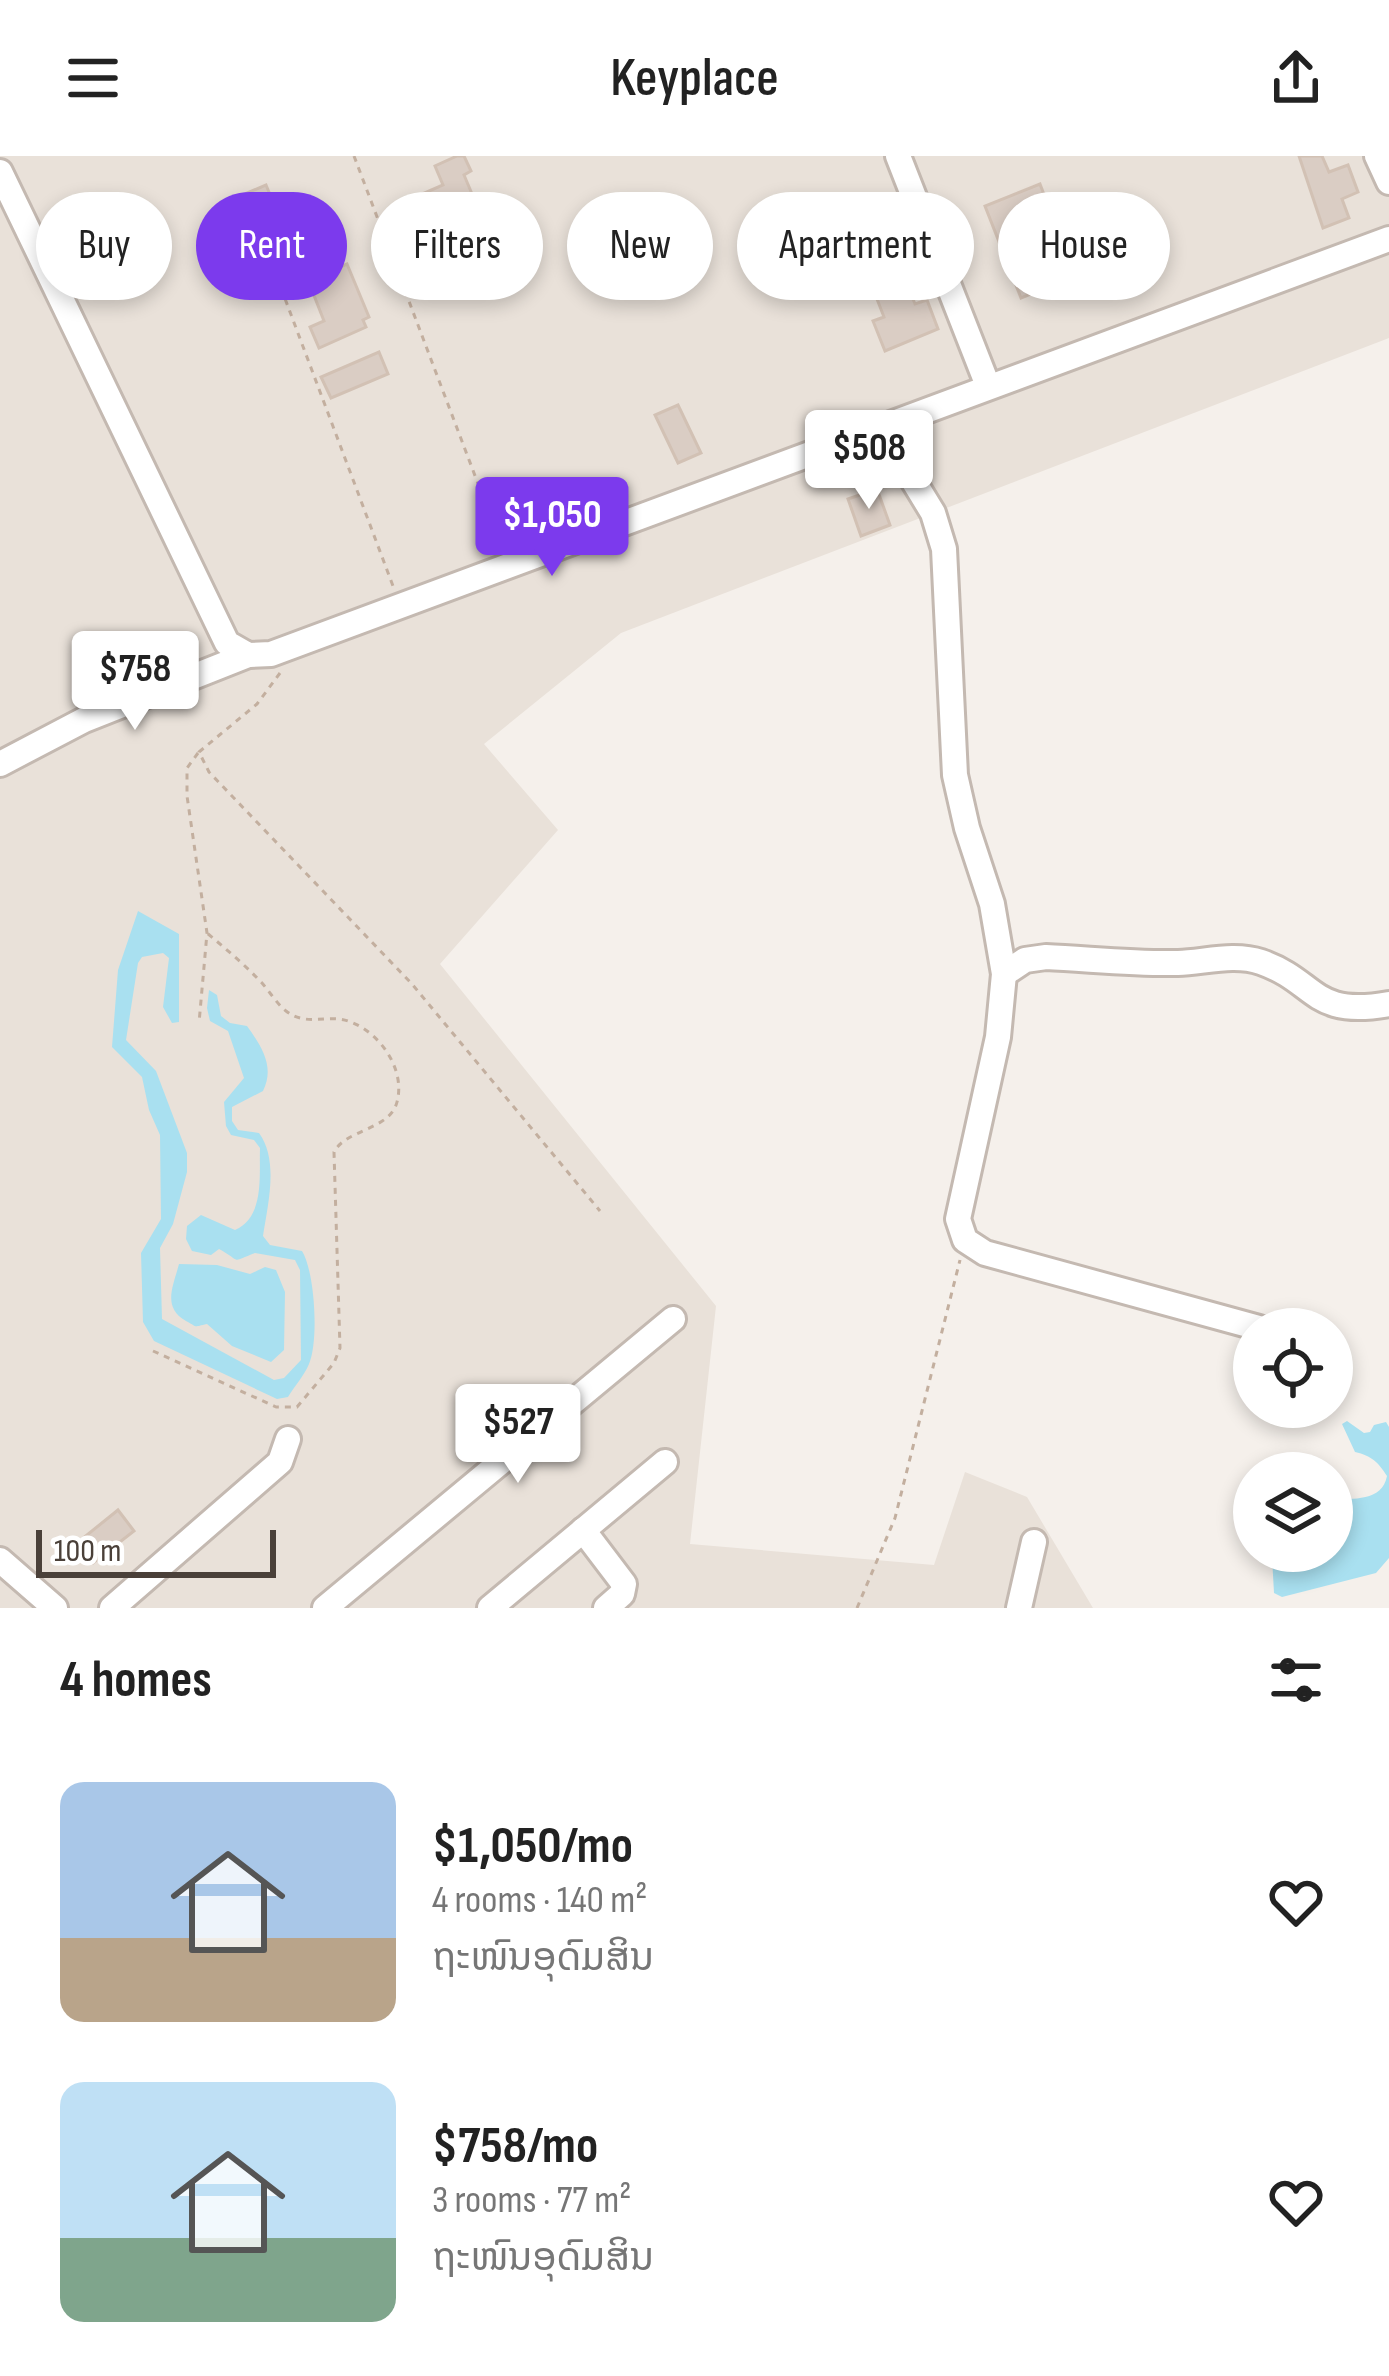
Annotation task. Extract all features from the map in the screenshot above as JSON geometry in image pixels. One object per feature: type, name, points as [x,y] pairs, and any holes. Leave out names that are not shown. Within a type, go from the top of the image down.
[{"type":"street","points":[[898,156],[988,386]]},
{"type":"street","points":[[1377,156],[1389,182]]},
{"type":"street","points":[[0,172],[226,643],[248,655]]},
{"type":"street","points":[[0,764],[84,720],[248,655],[286,648],[1389,239]]},
{"type":"street","points":[[880,426],[933,513],[944,549],[956,775],[967,828],[992,904],[1004,974],[998,1037],[958,1219],[965,1240],[985,1253],[1233,1321]]},
{"type":"street","points":[[1004,974],[1025,960],[1046,957],[1177,963],[1244,957],[1267,964],[1323,1002],[1362,1009],[1389,1004]]},
{"type":"street","points":[[325,1608],[674,1319]]},
{"type":"street","points":[[112,1608],[280,1462],[288,1438]]},
{"type":"street","points":[[490,1608],[665,1462]]},
{"type":"street","points":[[583,1531],[624,1584],[622,1594],[606,1608]]},
{"type":"street","points":[[1019,1608],[1034,1542]]},
{"type":"street","points":[[0,1560],[55,1608]]},
{"type":"path","points":[[354,156],[508,563]]},
{"type":"path","points":[[286,300],[400,604]]},
{"type":"path","points":[[199,1023],[207,933],[187,768],[199,752],[257,704],[278,678],[286,648]]},
{"type":"path","points":[[199,752],[208,772],[412,984],[600,1211]]},
{"type":"path","points":[[153,1352],[276,1408],[297,1407],[334,1363],[340,1348],[334,1152],[342,1139],[364,1132],[390,1114],[398,1101],[392,1056],[373,1038],[347,1020],[301,1020],[285,1010],[239,959],[207,933]]},
{"type":"path","points":[[857,1608],[895,1518],[965,1240]]},
{"type":"shaded area","points":[[0,156],[1389,156],[1389,338],[621,633],[484,744],[558,830],[440,964],[716,1306],[690,1544],[934,1565],[965,1472],[1027,1497],[1093,1608],[0,1608]]},
{"type":"water","points":[[138,911],[179,934],[179,1022],[172,1023],[163,1007],[169,958],[163,953],[142,957],[126,1040],[156,1071],[187,1153],[187,1172],[173,1224],[160,1248],[162,1319],[274,1380],[284,1378],[301,1360],[300,1270],[295,1260],[255,1253],[236,1260],[219,1249],[211,1255],[192,1251],[186,1239],[187,1226],[201,1215],[235,1230],[245,1224],[256,1205],[260,1182],[260,1148],[254,1140],[231,1135],[226,1126],[224,1102],[244,1078],[228,1031],[210,1021],[209,990],[217,995],[221,1016],[247,1026],[267,1065],[263,1091],[232,1107],[238,1130],[259,1133],[269,1156],[263,1236],[270,1245],[302,1251],[310,1274],[315,1324],[312,1353],[288,1397],[277,1399],[154,1341],[143,1322],[141,1253],[161,1219],[160,1135],[142,1077],[112,1047],[118,970]]},
{"type":"water","points":[[179,1264],[217,1265],[250,1274],[265,1267],[276,1270],[285,1292],[284,1350],[271,1362],[232,1346],[207,1324],[196,1326],[179,1315],[171,1296]]},
{"type":"water","points":[[1386,1422],[1389,1558],[1376,1573],[1282,1597],[1274,1593],[1273,1572],[1353,1572],[1353,1498],[1373,1494],[1387,1476],[1377,1463],[1355,1452],[1344,1428],[1353,1425],[1364,1433]]},
{"type":"building","points":[[464,156],[471,171],[464,175],[471,192],[427,192],[443,185],[435,166]]},
{"type":"building","points":[[1299,156],[1322,156],[1329,172],[1348,165],[1358,192],[1342,199],[1349,218],[1323,228]]},
{"type":"building","points":[[1040,184],[1043,192],[1020,192]]},
{"type":"building","points":[[998,201],[998,239],[985,206]]},
{"type":"building","points":[[347,264],[369,317],[363,320],[366,327],[319,348],[310,327],[324,321],[316,300],[347,300]]},
{"type":"building","points":[[877,300],[913,300],[915,304],[927,300],[938,329],[885,351],[873,321],[884,317]]},
{"type":"building","points":[[379,352],[388,374],[331,398],[321,377]]},
{"type":"building","points":[[678,405],[701,453],[678,463],[655,415]]},
{"type":"building","points":[[877,489],[890,525],[861,536],[848,499]]},
{"type":"building","points":[[118,1510],[134,1531],[93,1563],[77,1543]]}]
